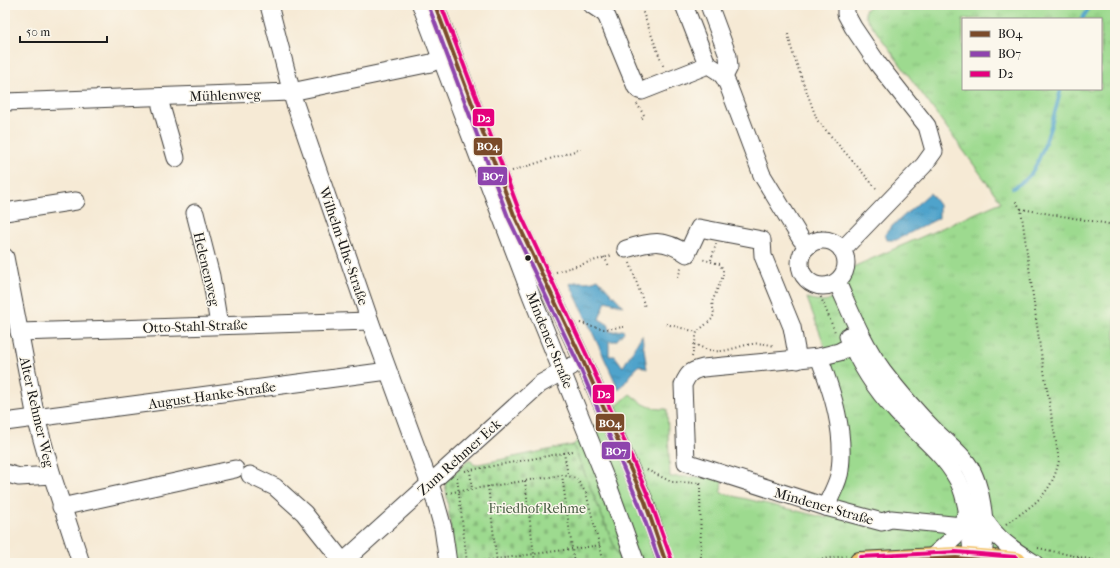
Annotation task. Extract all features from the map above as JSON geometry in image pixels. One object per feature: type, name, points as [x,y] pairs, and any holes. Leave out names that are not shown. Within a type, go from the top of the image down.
[{"type":"main road","points":[[856,559],[930,559],[1016,563]]},
{"type":"street","name":"Wilhelm-Uhe-Straße","points":[[269,5],[291,92],[388,372],[432,491],[443,528],[448,563]]},
{"type":"street","name":"Mindener Straße","points":[[422,5],[562,371],[608,485],[636,563]]},
{"type":"street","name":"Mindener Straße","points":[[435,5],[514,215],[583,361],[645,502],[666,563]]},
{"type":"street","points":[[592,5],[604,13],[636,87],[639,90],[642,91],[703,67],[707,64]]},
{"type":"street","points":[[684,5],[707,64],[718,70],[724,77],[762,175],[804,242],[800,268],[805,278],[815,285],[838,282],[843,276],[846,268],[845,247],[924,166],[934,150],[927,126],[878,64],[853,27],[846,14],[846,5]]},
{"type":"street","points":[[709,5],[728,56],[729,67],[724,77]]},
{"type":"street","name":"Mühlenweg","points":[[5,102],[291,92],[431,63],[442,58]]},
{"type":"street","points":[[161,97],[161,106],[176,158]]},
{"type":"street","points":[[5,212],[76,201]]},
{"type":"street","name":"Helenenweg","points":[[195,213],[211,276],[219,325]]},
{"type":"street","points":[[626,249],[644,243],[659,242],[676,246],[687,254],[699,228],[762,240],[763,256],[792,327],[792,360]]},
{"type":"street","points":[[804,242],[826,240],[845,247]]},
{"type":"street","name":"Alter Rehmer Weg","points":[[5,257],[36,418],[61,506],[81,563]]},
{"type":"street","points":[[838,282],[851,346],[883,371],[906,400],[968,464],[977,485],[970,518],[955,537],[930,559]]},
{"type":"street","name":"Otto-Stahl-Straße","points":[[19,332],[370,321]]},
{"type":"street","points":[[691,371],[702,368],[819,357],[851,346]]},
{"type":"street","points":[[819,357],[832,392],[839,420],[841,447],[840,472],[826,507]]},
{"type":"street","name":"Zum Rehmer Eck","points":[[343,562],[432,491],[453,468],[540,384],[583,361]]},
{"type":"street","name":"Mindener Straße","points":[[691,371],[687,375],[683,385],[686,462],[826,507],[882,522],[891,519],[970,518]]},
{"type":"street","name":"August-Hanke-Straße","points":[[5,422],[388,372]]},
{"type":"street","points":[[61,506],[242,472],[275,487],[304,513],[343,562]]},
{"type":"street","points":[[5,474],[19,477],[52,475]]},
{"type":"street","points":[[970,518],[984,542],[977,561]]},
{"type":"street","points":[[970,518],[994,534],[1002,542],[1034,563]]},
{"type":"path","points":[[640,5],[668,80]]},
{"type":"path","points":[[788,34],[793,54],[817,120],[876,188]]},
{"type":"path","points":[[511,171],[581,149]]},
{"type":"path","points":[[1002,527],[1037,503],[1046,493],[1056,474],[1059,460],[1040,347],[1021,209],[1014,199]]},
{"type":"path","points":[[1021,209],[1115,225]]},
{"type":"path","points":[[838,282],[853,270],[854,256],[836,235],[822,231],[812,232],[804,242],[795,249],[793,273],[800,284],[820,295],[835,332],[835,342],[851,346]]},
{"type":"path","points":[[554,272],[619,254],[626,249],[645,307]]},
{"type":"path","points":[[678,277],[687,254],[720,264],[723,270],[723,276],[712,302],[714,314],[712,319],[696,332],[690,363],[691,371]]},
{"type":"path","points":[[604,257],[608,266]]},
{"type":"path","points":[[581,328],[579,322],[585,325],[604,329],[624,327]]},
{"type":"path","points":[[666,324],[696,332]]},
{"type":"path","points":[[694,344],[709,350],[720,351],[745,344],[765,343],[776,347],[792,360]]},
{"type":"path","points":[[572,451],[470,470],[453,468],[459,490],[468,563],[497,561],[572,548],[601,545]]},
{"type":"path","points":[[564,453],[568,475]]},
{"type":"path","points":[[469,466],[472,489]]},
{"type":"path","points":[[642,468],[672,482],[707,483]]},
{"type":"path","points":[[432,491],[472,489],[562,475],[568,475],[576,478],[586,493],[601,545],[604,563]]},
{"type":"path","points":[[562,475],[574,563]]},
{"type":"path","points":[[525,481],[534,563]]},
{"type":"path","points":[[700,484],[701,563]]},
{"type":"path","points":[[488,486],[497,561]]},
{"type":"path","points":[[1092,563],[1072,556],[1107,563]]},
{"type":"path","points":[[794,563],[856,559]]},
{"type":"green space","points":[[871,5],[1115,5],[1115,563],[621,563],[573,445],[630,394],[647,406],[667,409],[670,477],[722,477],[721,493],[827,518],[843,476],[844,420],[831,363],[807,298],[824,302],[844,289],[853,267],[1001,202],[865,16],[865,10]]},
{"type":"green space","name":"Friedhof Rehme","points":[[573,445],[621,563],[455,563],[445,482],[470,459],[474,465]]},
{"type":"water","points":[[930,193],[939,205],[939,218],[896,240],[887,240],[885,234],[891,227]]},
{"type":"water","points":[[598,279],[623,306],[606,301],[599,319],[609,325],[610,332],[623,330],[624,332],[616,341],[609,341],[609,356],[615,356],[623,367],[642,335],[647,369],[639,365],[619,390],[570,284],[576,282],[590,282]]},
{"type":"waterway","points":[[1083,18],[1091,5]]},
{"type":"waterway","points":[[1013,188],[1030,175],[1040,157],[1056,110],[1061,90]]},
{"type":"transit line","name":"BO4","points":[[435,5],[514,215],[583,361],[645,502],[666,563]]},
{"type":"transit line","name":"D2","points":[[441,5],[520,213],[588,358],[650,500],[672,561]]},
{"type":"transit line","name":"BO7","points":[[429,7],[508,217],[578,363],[639,504],[660,563]]},
{"type":"transit line","name":"D2","points":[[860,557],[956,552],[1016,557]]},
{"type":"transit line","name":"BO4","points":[[860,563],[956,558],[1016,563]]}]
